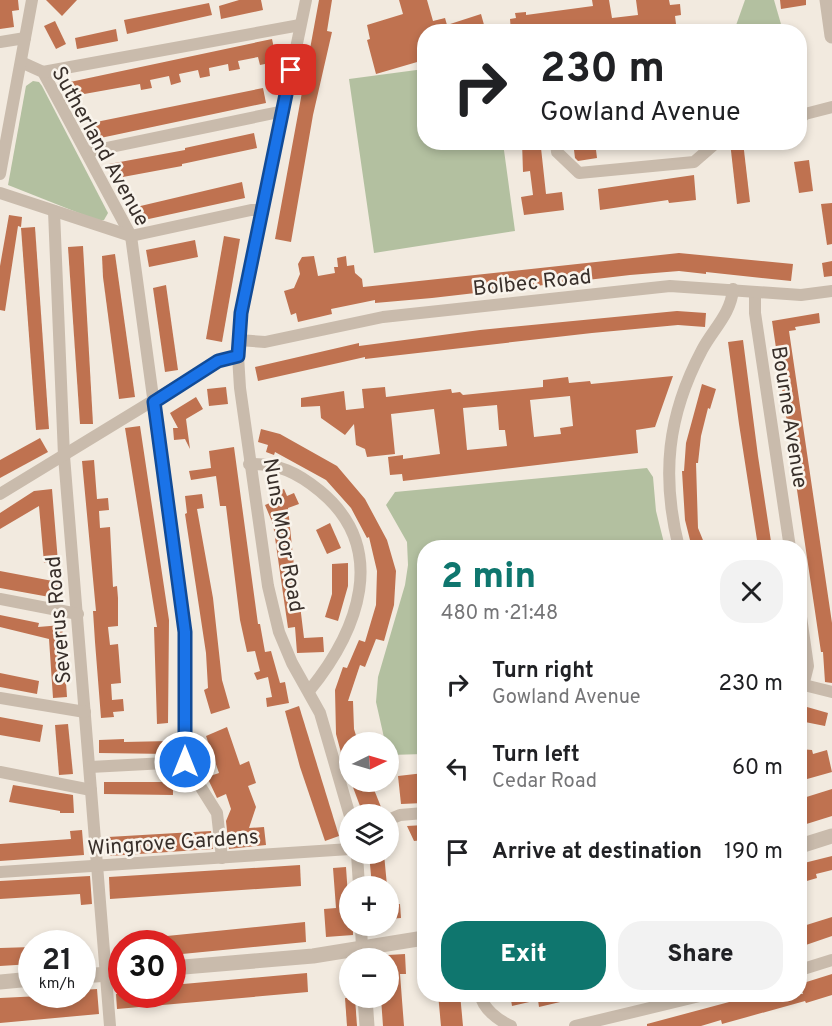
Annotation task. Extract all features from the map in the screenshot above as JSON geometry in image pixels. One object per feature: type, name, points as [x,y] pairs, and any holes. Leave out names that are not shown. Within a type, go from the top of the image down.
[{"type":"street","points":[[0,174],[32,0]]},
{"type":"street","name":"Nuns Moor Road","points":[[306,0],[241,313],[238,356],[249,464],[268,586],[279,632],[292,663],[320,713],[347,804]]},
{"type":"street","points":[[827,0],[832,36]]},
{"type":"street","points":[[43,72],[300,25]]},
{"type":"street","points":[[0,42],[25,38]]},
{"type":"street","name":"Sutherland Avenue","points":[[21,62],[43,72],[131,236],[185,632],[185,762]]},
{"type":"street","points":[[807,114],[832,107]]},
{"type":"street","points":[[87,152],[284,111]]},
{"type":"street","points":[[557,150],[579,172],[694,162],[708,150]]},
{"type":"street","points":[[0,193],[131,236],[251,210],[262,210]]},
{"type":"street","name":"Severus Road","points":[[54,211],[64,456],[98,867],[108,933]]},
{"type":"street","name":"Bolbec Road","points":[[239,339],[265,342],[382,318],[670,286],[801,295],[832,291]]},
{"type":"street","points":[[677,540],[667,479],[671,445],[688,380],[703,348],[731,305],[733,289]]},
{"type":"street","name":"Bourne Avenue","points":[[755,292],[755,313],[789,540]]},
{"type":"street","points":[[0,494],[218,361],[238,356]]},
{"type":"street","points":[[249,464],[271,463],[292,472],[330,500],[354,537],[360,556],[363,578],[349,627],[309,691]]},
{"type":"street","points":[[0,599],[78,614]]},
{"type":"street","points":[[807,686],[832,692]]},
{"type":"street","points":[[0,698],[85,712]]},
{"type":"street","points":[[90,766],[185,762],[217,813],[222,858]]},
{"type":"street","points":[[0,772],[91,790]]},
{"type":"street","points":[[399,815],[417,814]]},
{"type":"street","points":[[807,844],[832,836]]},
{"type":"street","name":"Wingrove Gardens","points":[[0,872],[339,850]]},
{"type":"street","points":[[385,948],[417,940]]},
{"type":"street","points":[[186,967],[339,955]]},
{"type":"street","points":[[807,967],[832,960]]},
{"type":"street","points":[[0,981],[18,980]]},
{"type":"street","points":[[482,1002],[499,1020],[511,1026]]},
{"type":"street","points":[[575,1026],[675,1002]]},
{"type":"street","name":"Severus Road","points":[[110,1026],[111,1008]]},
{"type":"street","points":[[366,1008],[367,1026]]},
{"type":"green space","points":[[745,0],[774,0],[781,24],[736,24]]},
{"type":"green space","points":[[417,70],[417,150],[504,150],[515,231],[374,253],[349,79]]},
{"type":"green space","points":[[33,81],[39,82],[42,86],[108,213],[104,220],[99,221],[8,185],[26,86]]},
{"type":"green space","points":[[647,468],[653,477],[656,511],[663,540],[417,540],[417,754],[399,755],[399,732],[383,732],[376,702],[378,677],[405,585],[408,565],[407,542],[386,505],[395,492]]},
{"type":"building","points":[[0,0],[18,0],[19,10],[12,11],[14,27],[0,29]]},
{"type":"building","points":[[46,0],[77,0],[62,16]]},
{"type":"building","points":[[239,0],[261,0],[263,10],[221,19],[219,6]]},
{"type":"building","points":[[319,0],[332,0],[327,31],[332,32],[313,115],[291,242],[275,239]]},
{"type":"building","points":[[399,0],[427,0],[433,21],[445,18],[447,24],[417,24],[417,62],[376,74],[367,40],[370,39],[367,25],[403,14]]},
{"type":"building","points":[[592,0],[609,0],[612,18],[638,15],[636,0],[669,0],[670,5],[680,4],[681,15],[675,16],[676,24],[510,24],[510,19],[516,18],[515,13],[526,12],[526,15],[593,6]]},
{"type":"building","points":[[780,0],[806,0],[806,5],[781,9]]},
{"type":"building","points":[[209,3],[212,15],[127,34],[124,20]]},
{"type":"building","points":[[481,14],[484,24],[450,24]]},
{"type":"building","points":[[55,21],[66,44],[56,49],[44,26]]},
{"type":"building","points":[[116,29],[118,41],[77,49],[75,38]]},
{"type":"building","points":[[272,39],[275,53],[268,55],[270,63],[260,65],[258,57],[238,61],[240,69],[229,71],[228,64],[209,68],[210,76],[200,78],[198,70],[179,74],[181,82],[171,85],[169,76],[150,80],[152,88],[141,90],[140,84],[73,96],[70,82]]},
{"type":"building","points":[[263,88],[266,103],[91,140],[88,126],[101,121]]},
{"type":"building","points":[[254,133],[257,148],[182,164],[182,166],[112,179],[109,164],[185,150],[185,148]]},
{"type":"building","points":[[522,150],[541,150],[546,194],[562,192],[564,210],[524,215],[521,197],[533,195],[530,171],[523,172]]},
{"type":"building","points":[[574,150],[596,150],[597,158],[578,161]]},
{"type":"building","points":[[731,150],[744,150],[750,202],[737,204]]},
{"type":"building","points":[[809,160],[813,191],[799,193],[794,162]]},
{"type":"building","points":[[694,175],[696,200],[669,203],[668,200],[600,210],[598,189]]},
{"type":"building","points":[[242,182],[245,198],[135,222],[132,208]]},
{"type":"building","points":[[832,203],[832,244],[827,245],[821,204]]},
{"type":"building","points":[[9,215],[22,217],[21,227],[18,226],[5,311],[0,310],[0,266]]},
{"type":"building","points":[[35,227],[49,429],[36,430],[21,228]]},
{"type":"building","points":[[224,236],[240,239],[222,342],[206,339]]},
{"type":"building","points":[[195,240],[198,257],[149,267],[146,250]]},
{"type":"building","points":[[83,246],[93,424],[80,424],[68,247]]},
{"type":"building","points":[[679,253],[793,264],[791,281],[706,272],[706,274],[679,271],[630,275],[432,298],[375,303],[375,300],[331,309],[332,314],[298,322],[296,313],[291,315],[284,291],[294,288],[300,274],[298,264],[302,257],[314,256],[318,276],[335,273],[334,267],[338,267],[337,258],[346,256],[347,266],[354,265],[355,273],[362,279],[363,287]]},
{"type":"building","points":[[115,254],[135,397],[119,399],[102,256]]},
{"type":"building","points":[[832,261],[832,276],[824,277],[822,263]]},
{"type":"building","points":[[166,285],[178,370],[165,372],[153,288]]},
{"type":"building","points":[[677,311],[706,313],[705,327],[678,325],[365,359],[365,357],[258,381],[255,367],[359,343],[359,346],[480,330]]},
{"type":"building","points":[[819,313],[820,323],[795,327],[796,330],[789,331],[832,623],[832,683],[825,682],[823,652],[821,652],[807,557],[807,540],[804,540],[772,321]]},
{"type":"building","points":[[743,340],[771,540],[757,540],[728,342]]},
{"type":"building","points":[[673,376],[655,427],[636,430],[638,453],[403,481],[402,474],[390,475],[388,457],[403,455],[403,459],[440,454],[434,409],[391,414],[395,454],[367,457],[365,449],[356,445],[354,424],[345,435],[321,418],[320,406],[301,407],[301,398],[344,391],[346,410],[364,408],[362,389],[385,387],[386,397],[451,389],[452,393],[460,392],[463,395],[543,387],[543,380],[568,377],[569,383],[590,381],[591,384]],"holes":[[[570,396],[573,426],[560,428],[561,434],[534,437],[530,400]],[[497,405],[499,430],[505,430],[507,446],[467,450],[463,408]]]},
{"type":"building","points":[[702,384],[716,389],[710,409],[708,408],[701,436],[698,463],[696,463],[698,528],[703,540],[690,540],[685,520],[682,471],[684,471],[686,443]]},
{"type":"building","points":[[226,387],[228,404],[209,406],[207,389]]},
{"type":"building","points":[[196,397],[203,409],[186,419],[190,449],[185,439],[174,440],[173,428],[178,428],[170,413]]},
{"type":"building","points":[[140,426],[169,620],[168,723],[157,724],[154,627],[157,627],[125,428]]},
{"type":"building","points":[[261,429],[280,434],[337,466],[365,499],[387,540],[396,571],[394,605],[384,641],[376,639],[365,667],[360,665],[348,701],[353,701],[355,732],[339,732],[339,745],[336,734],[335,690],[343,667],[347,668],[359,640],[365,642],[376,605],[377,571],[369,537],[367,538],[351,508],[326,480],[275,452],[274,455],[266,452],[268,445],[258,442]]},
{"type":"building","points":[[40,438],[48,452],[0,478],[0,460]]},
{"type":"building","points":[[234,447],[258,624],[260,624],[265,652],[271,651],[280,683],[285,682],[289,703],[267,707],[266,698],[272,697],[268,677],[257,680],[254,673],[260,671],[255,651],[247,652],[240,620],[226,506],[220,506],[216,476],[191,480],[189,471],[211,468],[209,451]]},
{"type":"building","points":[[94,460],[97,499],[108,498],[109,510],[99,511],[100,528],[110,527],[113,587],[117,586],[118,598],[118,626],[108,627],[110,645],[118,644],[121,683],[111,684],[112,700],[123,699],[124,711],[113,712],[114,717],[101,718],[93,611],[96,611],[82,461]]},
{"type":"building","points":[[52,489],[58,562],[44,563],[39,506],[0,529],[0,513],[34,491]]},
{"type":"building","points":[[284,489],[287,496],[294,493],[299,504],[288,508],[298,605],[300,605],[304,638],[323,637],[324,652],[297,653],[295,627],[288,628],[273,524],[265,505],[272,502],[269,495]]},
{"type":"building","points":[[202,494],[204,508],[197,509],[213,598],[222,680],[230,708],[211,714],[204,690],[208,688],[206,653],[185,514],[187,513],[185,496]]},
{"type":"building","points":[[330,523],[341,548],[327,554],[316,530]]},
{"type":"building","points":[[348,563],[348,586],[338,621],[325,617],[332,594],[332,564]]},
{"type":"building","points":[[0,571],[58,582],[55,598],[0,588]]},
{"type":"building","points":[[0,615],[39,623],[38,627],[62,625],[67,697],[53,698],[49,639],[0,627]]},
{"type":"building","points":[[0,673],[39,681],[37,694],[0,687]]},
{"type":"building","points":[[299,706],[339,836],[325,841],[300,767],[285,711]]},
{"type":"building","points":[[807,707],[828,713],[825,726],[807,722]]},
{"type":"building","points":[[0,717],[43,725],[40,742],[0,735]]},
{"type":"building","points":[[68,724],[73,774],[59,775],[55,725]]},
{"type":"building","points":[[227,727],[240,765],[249,761],[256,783],[248,786],[256,807],[249,828],[264,827],[266,845],[229,849],[226,821],[231,809],[226,794],[217,798],[207,777],[219,773],[206,736]]},
{"type":"building","points":[[124,739],[124,742],[170,741],[170,754],[99,753],[99,740]]},
{"type":"building","points":[[807,750],[812,750],[813,754],[827,750],[832,772],[807,779]]},
{"type":"building","points":[[417,774],[417,803],[401,804],[399,776]]},
{"type":"building","points":[[104,782],[173,782],[173,795],[104,794]]},
{"type":"building","points":[[13,785],[73,795],[74,813],[60,813],[60,811],[9,802]]},
{"type":"building","points":[[832,789],[832,816],[807,824],[807,797]]},
{"type":"building","points":[[355,792],[375,792],[380,804],[359,804]]},
{"type":"building","points":[[417,825],[417,841],[414,841],[407,826]]},
{"type":"building","points":[[82,830],[84,855],[0,861],[0,844],[71,839],[70,831]]},
{"type":"building","points":[[211,831],[213,849],[109,856],[108,837]]},
{"type":"building","points":[[832,856],[832,870],[816,874],[817,878],[807,881],[807,862]]},
{"type":"building","points":[[370,864],[385,864],[386,876],[371,876]]},
{"type":"building","points":[[300,865],[301,886],[110,899],[109,877]]},
{"type":"building","points":[[346,867],[347,876],[339,876],[340,936],[326,937],[324,909],[336,908],[333,868]]},
{"type":"building","points":[[90,876],[92,904],[81,905],[80,894],[0,899],[0,881]]},
{"type":"building","points":[[832,917],[832,936],[807,945],[807,925]]},
{"type":"building","points":[[305,922],[306,942],[186,954],[186,934]]},
{"type":"building","points":[[18,947],[18,965],[0,966],[0,948]]},
{"type":"building","points":[[399,954],[405,954],[406,974],[400,974],[404,1026],[383,1026],[382,1008],[399,1008]]},
{"type":"building","points":[[307,973],[308,992],[186,1003],[186,984]]},
{"type":"building","points":[[832,974],[832,995],[806,1003],[807,982]]},
{"type":"building","points":[[96,989],[99,1014],[0,1023],[0,998],[18,997],[18,1008],[96,1008]]},
{"type":"building","points":[[439,1002],[461,1002],[463,1026],[441,1026]]},
{"type":"building","points":[[511,1002],[529,1002],[512,1006]]},
{"type":"building","points":[[538,1002],[560,1002],[539,1007]]},
{"type":"building","points":[[729,1002],[801,1002],[722,1024],[721,1020],[701,1026],[647,1026],[647,1024]]},
{"type":"building","points":[[346,1008],[356,1008],[357,1026],[347,1026]]},
{"type":"route","points":[[185,762],[185,632],[154,402],[218,361],[238,356],[241,313],[291,70]]}]
